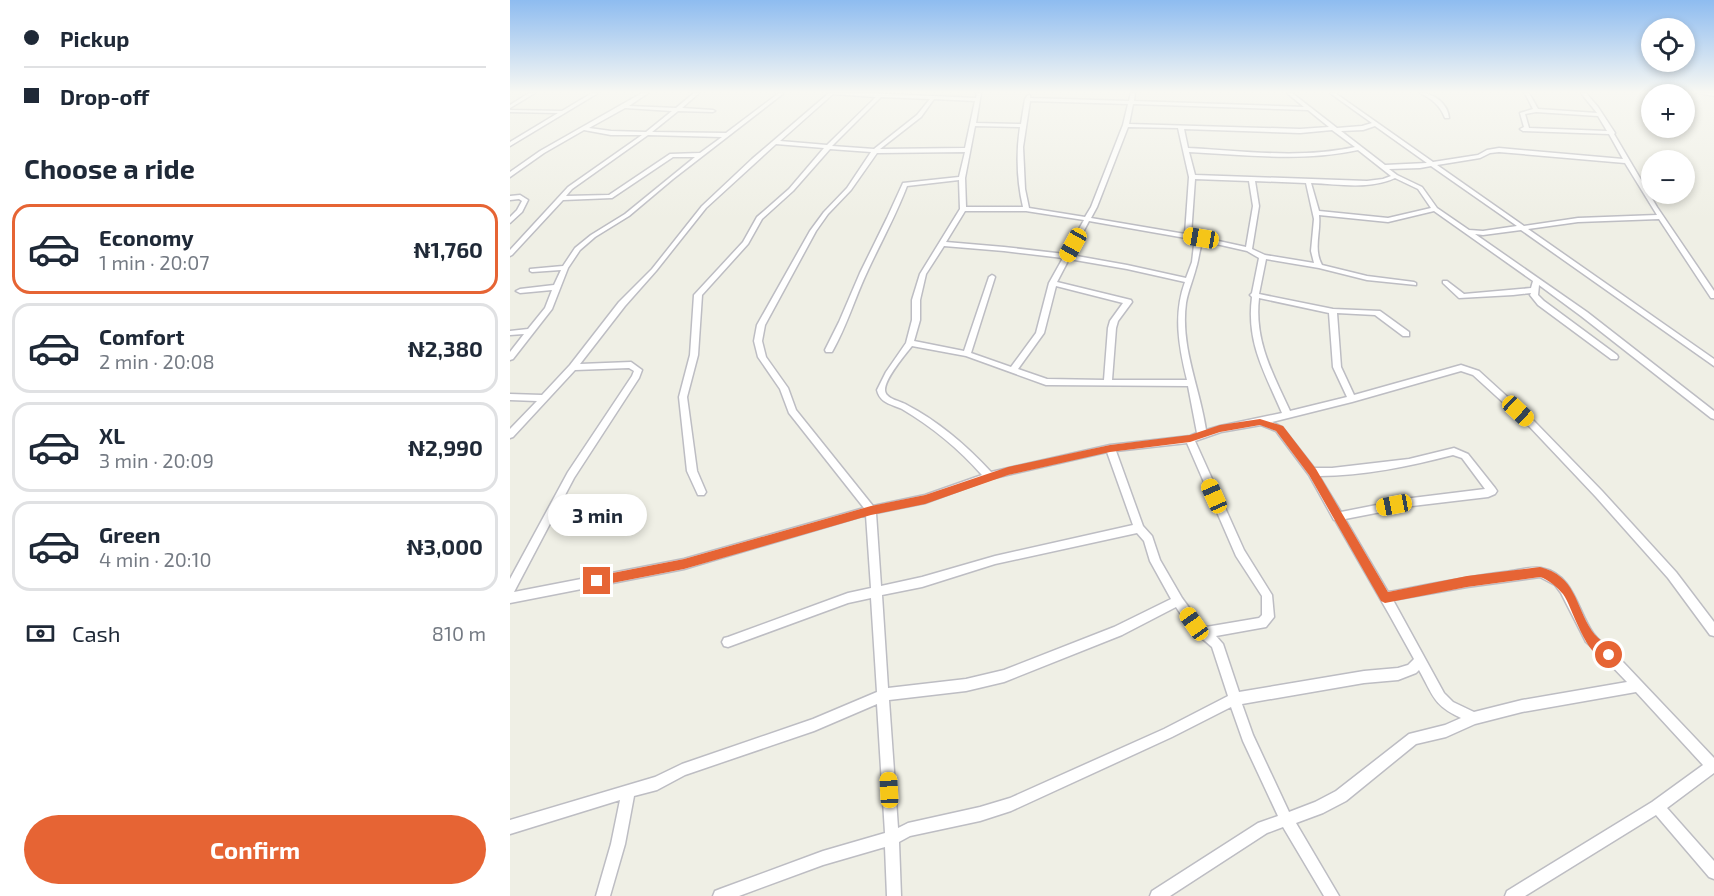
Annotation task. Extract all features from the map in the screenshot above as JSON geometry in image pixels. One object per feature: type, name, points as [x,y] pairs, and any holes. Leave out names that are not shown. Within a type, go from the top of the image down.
[{"type":"street","points":[[510,144],[525,135]]},
{"type":"street","points":[[510,175],[532,157],[575,135]]},
{"type":"street","points":[[510,254],[570,188],[647,135]]},
{"type":"street","points":[[711,135],[726,135]]},
{"type":"street","points":[[510,357],[548,309],[565,268],[577,249],[627,215],[726,135]]},
{"type":"street","points":[[510,435],[573,367],[622,304],[654,270],[704,207],[783,135]]},
{"type":"street","points":[[701,492],[692,471],[683,397],[694,355],[698,295],[746,243],[759,218],[791,190],[840,135]]},
{"type":"street","points":[[894,896],[884,695],[871,510],[792,411],[784,388],[762,357],[758,341],[761,325],[813,231],[826,213],[849,189],[875,151],[895,135]]},
{"type":"street","points":[[971,135],[962,178],[963,209],[923,274],[916,300],[916,320],[910,343],[880,389],[881,394],[886,398],[904,407],[976,461],[989,476]]},
{"type":"street","points":[[1022,135],[1020,147],[1022,189],[1026,209]]},
{"type":"street","points":[[1014,369],[1040,333],[1053,283],[1087,220],[1122,135]]},
{"type":"street","points":[[1183,135],[1192,177],[1188,236]]},
{"type":"street","points":[[1341,135],[1395,176],[1420,188],[1435,209],[1584,314],[1714,416]]},
{"type":"street","points":[[1391,135],[1714,363]]},
{"type":"street","points":[[1612,135],[1626,161],[1714,296]]},
{"type":"street","points":[[775,142],[875,151],[967,150]]},
{"type":"street","points":[[1187,150],[1302,156],[1342,153],[1359,148]]},
{"type":"street","points":[[1383,167],[1433,164],[1480,156],[1489,151],[1499,150],[1626,161]]},
{"type":"street","points":[[561,198],[610,197],[672,156],[700,155]]},
{"type":"street","points":[[1192,177],[1367,183],[1384,181],[1395,176]]},
{"type":"street","points":[[829,350],[843,326],[864,272],[897,208],[905,184],[962,178]]},
{"type":"street","points":[[1249,250],[1256,206],[1252,179]]},
{"type":"street","points":[[1308,181],[1317,223],[1314,258],[1319,266]]},
{"type":"street","points":[[510,198],[525,200],[520,212],[510,221]]},
{"type":"street","points":[[963,209],[1026,209],[1201,238],[1249,250],[1263,257],[1319,266],[1366,278],[1414,284]]},
{"type":"street","points":[[1316,213],[1388,220],[1435,209]]},
{"type":"street","points":[[1468,231],[1483,233],[1578,220],[1662,217]]},
{"type":"street","points":[[1201,238],[1197,243],[1195,263],[1187,280],[1182,307],[1184,347],[1202,434]]},
{"type":"street","points":[[942,244],[982,246],[1115,263],[1187,280]]},
{"type":"street","points":[[1263,257],[1254,295],[1254,324],[1259,351],[1287,414]]},
{"type":"street","points":[[532,270],[565,268]]},
{"type":"street","points":[[967,354],[992,277]]},
{"type":"street","points":[[1536,281],[1534,295],[1541,303],[1614,357]]},
{"type":"street","points":[[1445,282],[1462,296],[1534,290]]},
{"type":"street","points":[[1053,283],[1128,302],[1112,328],[1108,383]]},
{"type":"street","points":[[520,291],[558,287]]},
{"type":"street","points":[[1254,295],[1333,311],[1377,314],[1406,334]]},
{"type":"street","points":[[1333,311],[1337,368],[1352,399]]},
{"type":"street","points":[[510,333],[531,331]]},
{"type":"street","points":[[910,343],[967,354],[1046,382],[1192,383]]},
{"type":"street","points":[[510,589],[571,475],[638,370],[631,365],[573,367]]},
{"type":"street","points":[[510,598],[684,564],[871,510],[925,499],[989,476],[1110,448],[1190,439],[1220,429],[1260,422],[1352,399],[1455,369],[1469,369],[1531,423],[1599,494],[1672,575],[1714,631]]},
{"type":"street","points":[[510,397],[545,398]]},
{"type":"street","points":[[1200,419],[1220,429]]},
{"type":"street","points":[[1260,422],[1279,429],[1312,472],[1440,697],[1449,706],[1474,718]]},
{"type":"street","points":[[1190,439],[1240,553],[1269,600],[1268,617],[1262,623],[1203,633]]},
{"type":"street","points":[[1110,448],[1139,528],[1148,539],[1155,561],[1178,601],[1203,633],[1217,644],[1247,738],[1286,819],[1332,896]]},
{"type":"street","points":[[1312,472],[1332,472],[1409,463],[1454,451],[1465,456],[1491,491],[1412,502],[1336,517]]},
{"type":"street","points":[[728,642],[848,598],[995,560],[1139,528]]},
{"type":"street","points":[[1385,597],[1467,582],[1540,572],[1549,574],[1568,591],[1592,640],[1714,765],[1657,807],[1512,896]]},
{"type":"street","points":[[510,826],[657,783],[682,770],[814,725],[884,695],[966,685],[1004,676],[1118,631],[1178,601]]},
{"type":"street","points":[[720,896],[823,858],[892,838],[908,830],[980,814],[1011,804],[1168,733],[1235,699],[1364,677],[1398,674],[1412,669],[1419,662]]},
{"type":"street","points":[[1157,896],[1263,828],[1341,796],[1413,738],[1446,731],[1474,718],[1522,706],[1639,686]]},
{"type":"street","points":[[603,896],[618,844],[628,791]]},
{"type":"street","points":[[1657,807],[1714,872]]},
{"type":"route","points":[[597,581],[684,564],[871,510],[925,499],[1008,471],[1110,448],[1155,441],[1190,439],[1220,429],[1260,422],[1271,424],[1279,429],[1312,472],[1385,597],[1467,582],[1540,572],[1549,574],[1568,591],[1587,634],[1609,655]]}]
